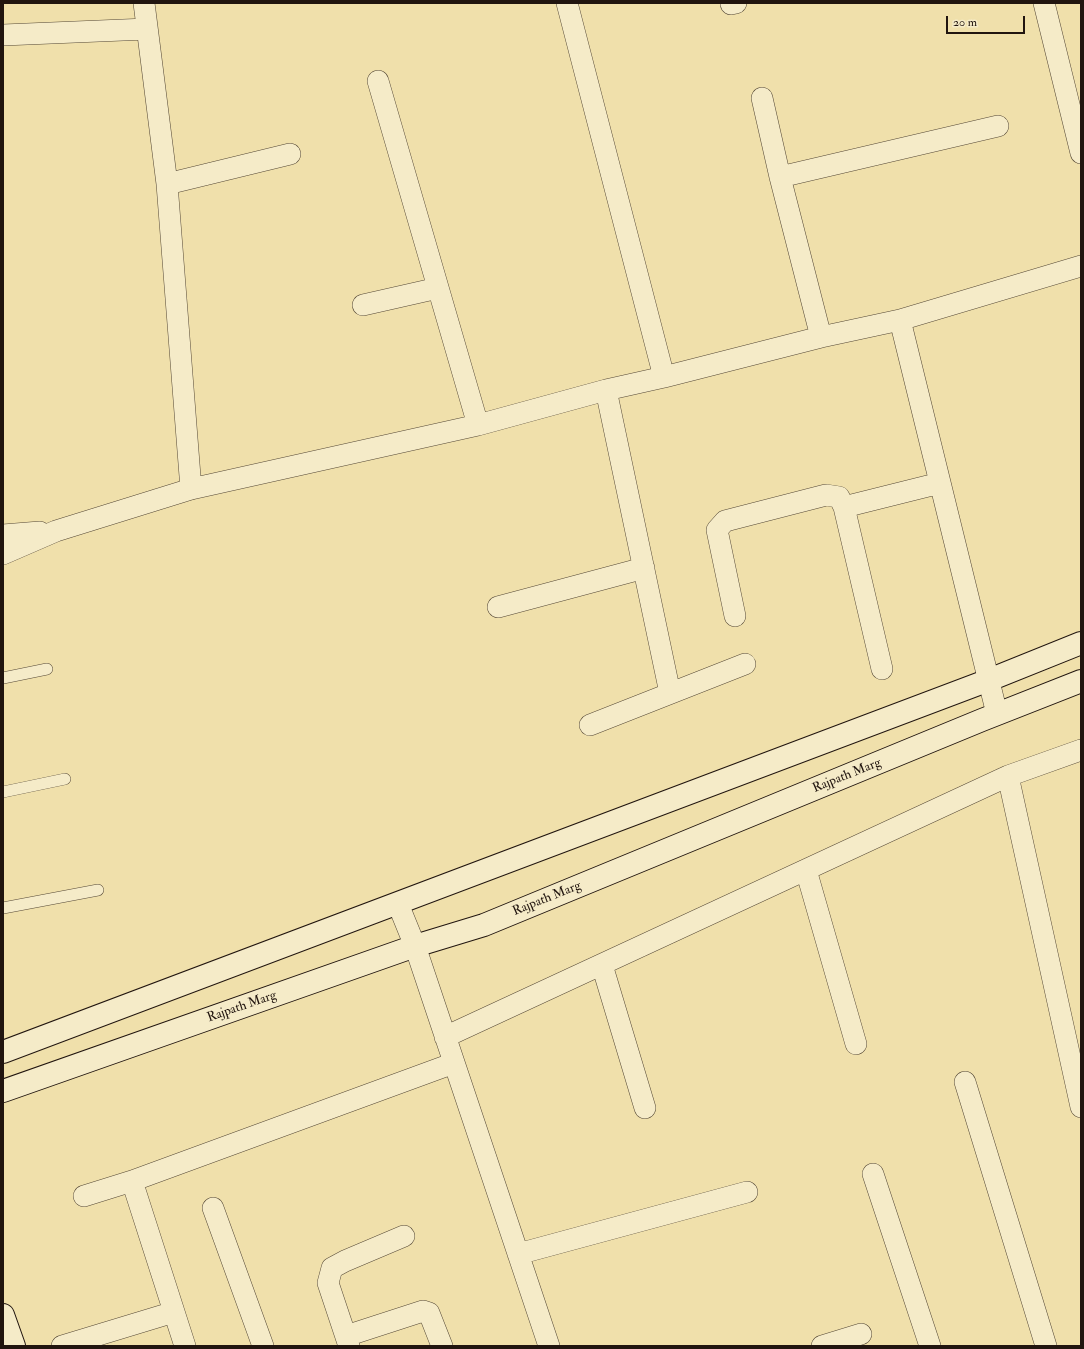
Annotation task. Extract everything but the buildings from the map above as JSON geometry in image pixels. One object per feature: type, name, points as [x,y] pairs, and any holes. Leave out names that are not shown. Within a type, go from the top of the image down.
[{"type":"main road","points":[[3,1052],[989,680],[1081,643]]},
{"type":"main road","name":"Rajpath Marg","points":[[3,1091],[415,946],[484,925],[997,714],[1081,681]]},
{"type":"main road","points":[[3,1315],[14,1346]]},
{"type":"street","points":[[144,3],[167,184],[191,490]]},
{"type":"street","points":[[567,3],[664,377]]},
{"type":"street","points":[[1044,3],[1081,153]]},
{"type":"street","points":[[3,35],[147,29]]},
{"type":"street","points":[[378,81],[478,425]]},
{"type":"street","points":[[762,98],[780,177],[821,337]]},
{"type":"street","points":[[780,177],[998,126]]},
{"type":"street","points":[[167,184],[290,154]]},
{"type":"street","points":[[3,554],[56,531],[191,490],[478,425],[606,390],[664,377],[821,337],[900,320],[1081,266]]},
{"type":"street","points":[[363,305],[438,288]]},
{"type":"street","points":[[900,320],[997,714]]},
{"type":"street","points":[[606,390],[670,694]]},
{"type":"street","points":[[844,507],[940,482]]},
{"type":"street","points":[[735,616],[717,530],[725,521],[826,495],[839,497],[844,507],[882,669]]},
{"type":"street","points":[[3,535],[56,531]]},
{"type":"street","points":[[498,607],[644,568]]},
{"type":"street","points":[[590,725],[745,664]]},
{"type":"street","points":[[445,1037],[1008,776],[1081,750]]},
{"type":"street","points":[[1008,776],[1080,1097]]},
{"type":"street","points":[[806,870],[856,1044]]},
{"type":"street","points":[[398,904],[415,946],[549,1346]]},
{"type":"street","points":[[602,965],[645,1108]]},
{"type":"street","points":[[84,1196],[132,1181],[454,1063]]},
{"type":"street","points":[[965,1082],[1046,1346]]},
{"type":"street","points":[[873,1174],[930,1346]]},
{"type":"street","points":[[132,1181],[185,1346]]},
{"type":"street","points":[[518,1254],[747,1192]]},
{"type":"street","points":[[214,1208],[263,1346]]},
{"type":"street","points":[[404,1236],[332,1268],[328,1283],[348,1341],[422,1311],[429,1313],[442,1346]]},
{"type":"street","points":[[62,1346],[174,1312]]},
{"type":"street","points":[[822,1346],[861,1334]]},
{"type":"lane","points":[[3,678],[47,669]]},
{"type":"lane","points":[[3,792],[65,779]]},
{"type":"lane","points":[[3,908],[98,890]]}]
